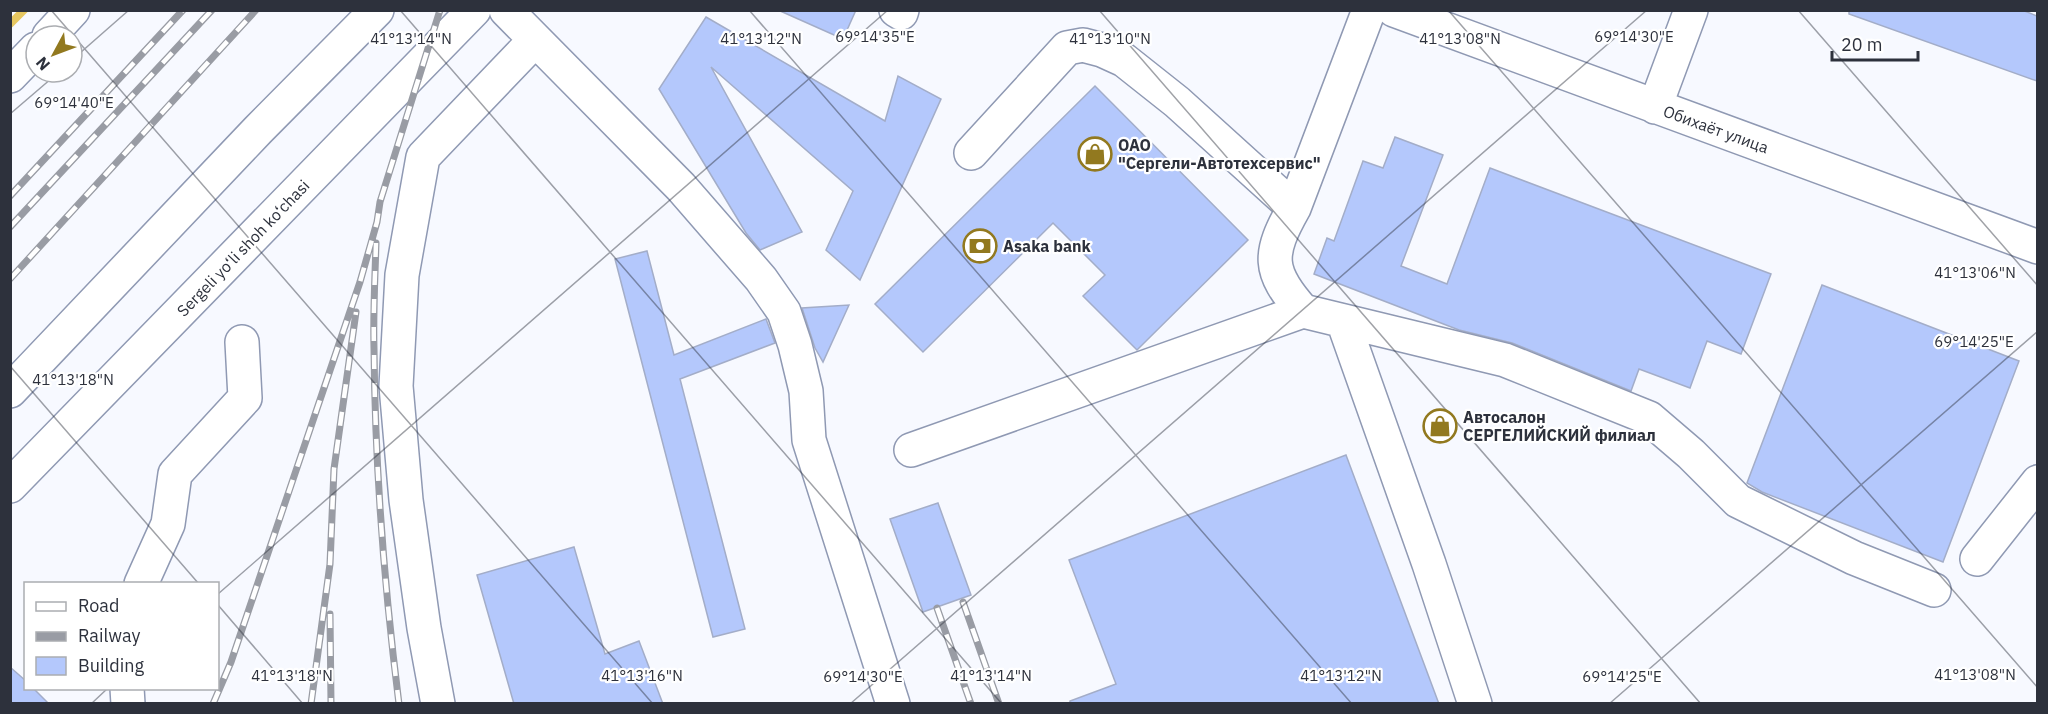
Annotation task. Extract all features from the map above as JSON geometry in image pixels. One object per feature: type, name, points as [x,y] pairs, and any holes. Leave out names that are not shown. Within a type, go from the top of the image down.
[{"type":"main road","points":[[60,24],[73,10]]},
{"type":"main road","points":[[10,391],[250,138],[377,10]]},
{"type":"main road","name":"Sergeli yo‘li shoh ko‘chasi","points":[[10,486],[474,10]]},
{"type":"main road","points":[[506,10],[681,187],[761,279],[784,312],[806,391],[809,440],[893,704]]},
{"type":"main road","points":[[896,10],[901,13],[902,10]]},
{"type":"main road","points":[[1369,10],[1294,208],[1281,231],[1275,252],[1276,275],[1286,292],[1303,311],[1505,360],[1650,418],[1691,454],[1738,501],[1854,558],[1934,591]]},
{"type":"main road","name":"Обихаёт улица","points":[[1394,10],[2037,247]]},
{"type":"main road","points":[[1654,106],[1690,10]]},
{"type":"main road","points":[[438,704],[424,628],[406,500],[396,386],[402,275],[423,157],[535,39]]},
{"type":"main road","points":[[971,153],[1066,48],[1083,45],[1102,50],[1124,60],[1177,102],[1294,208]]},
{"type":"main road","points":[[10,76],[24,61]]},
{"type":"main road","points":[[911,450],[1303,311]]},
{"type":"main road","points":[[1342,321],[1429,564],[1475,704]]},
{"type":"main road","points":[[142,582],[168,524],[175,474],[245,398],[242,342]]},
{"type":"main road","points":[[1977,559],[2037,482]]},
{"type":"building","points":[[778,10],[856,10],[843,39]]},
{"type":"building","points":[[1849,10],[2022,10],[2037,16],[2037,81],[1849,14]]},
{"type":"building","points":[[706,17],[885,121],[898,76],[941,99],[860,280],[826,250],[853,191],[711,67],[802,232],[760,250],[746,233],[659,89]]},
{"type":"building","name":"ОАО \"Сергели-Автотехсервис\"","points":[[1095,86],[1248,240],[1137,350],[1083,296],[1105,275],[1053,223],[923,352],[875,304]]},
{"type":"building","points":[[1395,137],[1443,155],[1401,266],[1447,284],[1490,168],[1771,274],[1741,354],[1707,341],[1690,388],[1639,369],[1631,391],[1512,343],[1459,330],[1314,274],[1327,238],[1334,241],[1363,161],[1383,168]]},
{"type":"building","points":[[647,251],[674,355],[766,319],[775,343],[680,379],[745,629],[713,637],[615,259]]},
{"type":"building","points":[[1822,285],[2019,361],[1943,562],[1762,492],[1747,483]]},
{"type":"building","points":[[849,305],[823,362],[815,348],[802,308]]},
{"type":"building","points":[[1346,455],[1439,704],[1070,704],[1070,701],[1116,684],[1069,560]]},
{"type":"building","points":[[938,503],[971,595],[923,612],[890,519]]},
{"type":"building","points":[[574,547],[605,654],[639,641],[663,704],[514,704],[477,575]]},
{"type":"building","points":[[10,667],[24,679],[24,690],[35,690],[49,704],[10,704]]},
{"type":"waterway","points":[[10,24],[24,10]]},
{"type":"railway","points":[[10,196],[183,10]]},
{"type":"railway","points":[[10,227],[212,10]]},
{"type":"railway","points":[[10,279],[256,10]]},
{"type":"railway","points":[[213,704],[231,662],[360,282],[377,222],[380,202],[440,10]]},
{"type":"railway","points":[[376,243],[374,335],[378,482],[399,704]]},
{"type":"railway","points":[[311,704],[330,564],[334,469],[356,312]]},
{"type":"railway","points":[[963,602],[999,704]]},
{"type":"railway","points":[[937,608],[971,704]]},
{"type":"railway","points":[[330,614],[331,704]]},
{"type":"place","name":"ОАО \"Сергели-Автотехсервис\"","points":[[1095,154]]},
{"type":"place","name":"Asaka bank","points":[[980,246]]},
{"type":"place","name":"Автосалон СЕРГЕЛИЙСКИЙ филиал","points":[[1440,426]]}]
